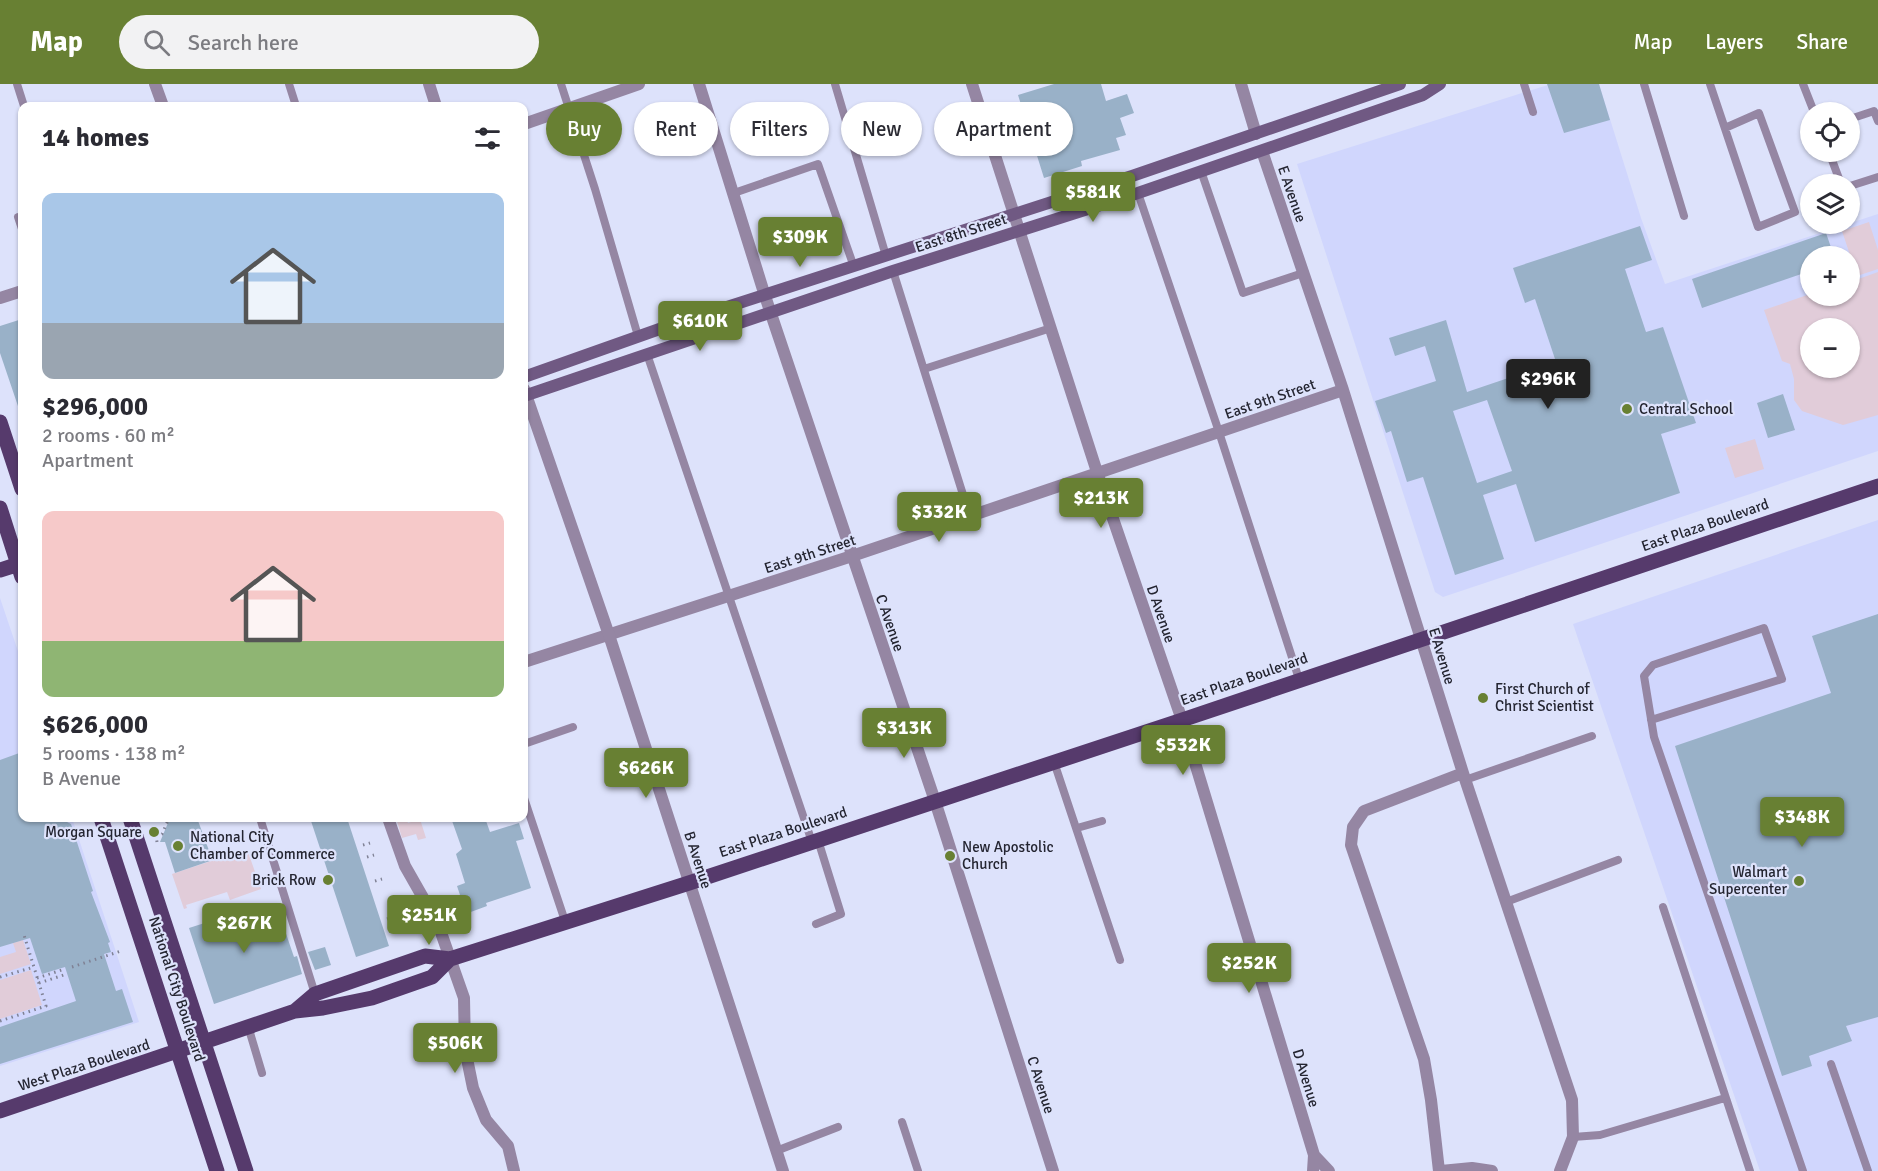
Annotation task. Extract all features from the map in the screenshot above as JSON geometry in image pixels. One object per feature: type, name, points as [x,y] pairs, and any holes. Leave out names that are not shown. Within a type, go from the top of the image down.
[{"type":"main road","name":"East 8th Street","points":[[528,376],[638,336],[1015,214],[1400,84]]},
{"type":"main road","name":"East 8th Street","points":[[528,392],[1138,193],[1424,95],[1440,84]]},
{"type":"main road","points":[[0,422],[18,477]]},
{"type":"main road","name":"East Plaza Boulevard","points":[[295,1011],[315,994],[425,956],[450,959],[689,883],[1878,486]]},
{"type":"main road","points":[[0,508],[18,559]]},
{"type":"main road","points":[[0,570],[18,568]]},
{"type":"main road","name":"National City Boulevard","points":[[102,822],[217,1171]]},
{"type":"main road","name":"National City Boulevard","points":[[131,822],[246,1171]]},
{"type":"main road","name":"East Plaza Boulevard","points":[[179,1052],[295,1011],[372,998],[432,977],[450,959]]},
{"type":"main road","name":"West Plaza Boulevard","points":[[0,1111],[179,1052]]},
{"type":"street","points":[[155,84],[162,102]]},
{"type":"street","points":[[429,84],[435,102]]},
{"type":"street","points":[[589,102],[639,84]]},
{"type":"street","name":"C Avenue","points":[[699,84],[765,296],[935,801],[1053,1171]]},
{"type":"street","name":"D Avenue","points":[[972,84],[1097,472],[1182,720],[1314,1155],[1313,1171]]},
{"type":"street","points":[[1243,84],[1256,134]]},
{"type":"street","points":[[528,123],[546,117]]},
{"type":"street","name":"E Avenue","points":[[1262,151],[1343,390],[1464,777],[1572,1100],[1573,1137],[1560,1171]]},
{"type":"street","points":[[0,298],[18,292]]},
{"type":"street","name":"East 9th Street","points":[[528,661],[970,517],[1343,390]]},
{"type":"street","name":"B Avenue","points":[[528,404],[609,635],[783,1171]]},
{"type":"street","points":[[1464,777],[1364,811],[1353,827],[1352,845],[1424,1059],[1440,1171],[1472,1168],[1492,1171]]},
{"type":"street","points":[[389,822],[405,866],[438,924],[464,998],[465,1049],[473,1088],[486,1120],[508,1146],[514,1171]]},
{"type":"street","name":"D Avenue","points":[[1314,1155],[1329,1171]]},
{"type":"lane","points":[[17,84],[23,102]]},
{"type":"lane","points":[[289,84],[295,102]]},
{"type":"lane","points":[[561,84],[567,102]]},
{"type":"lane","points":[[835,84],[886,256]]},
{"type":"lane","points":[[1524,84],[1533,112]]},
{"type":"lane","points":[[1644,84],[1684,216]]},
{"type":"lane","points":[[1710,84],[1758,227],[1796,212],[1759,113],[1725,128]]},
{"type":"lane","points":[[1803,84],[1810,102]]},
{"type":"lane","points":[[1860,116],[1874,111],[1878,121]]},
{"type":"lane","points":[[583,156],[638,336]]},
{"type":"lane","points":[[734,193],[818,164],[854,267]]},
{"type":"lane","points":[[1201,171],[1243,293],[1304,273]]},
{"type":"lane","points":[[1860,183],[1878,177]]},
{"type":"lane","points":[[1138,193],[1299,679]]},
{"type":"lane","points":[[893,271],[970,517]]},
{"type":"lane","points":[[924,369],[1051,328]]},
{"type":"lane","points":[[647,354],[841,914],[816,924]]},
{"type":"lane","points":[[1652,720],[1782,680],[1764,628],[1653,665],[1644,676],[1652,720],[1658,748],[1803,1171]]},
{"type":"lane","points":[[528,743],[573,727]]},
{"type":"lane","points":[[1464,777],[1592,736]]},
{"type":"lane","points":[[1054,762],[1120,960]]},
{"type":"lane","points":[[528,810],[565,921]]},
{"type":"lane","points":[[1077,828],[1102,821]]},
{"type":"lane","points":[[261,822],[315,994]]},
{"type":"lane","points":[[1506,902],[1618,860]]},
{"type":"lane","points":[[1663,907],[1750,1171]]},
{"type":"lane","points":[[248,1026],[262,1073]]},
{"type":"lane","points":[[1831,1064],[1868,1171]]},
{"type":"lane","points":[[1573,1137],[1600,1135],[1725,1098]]},
{"type":"lane","points":[[902,1122],[918,1171]]},
{"type":"lane","points":[[777,1151],[838,1127]]},
{"type":"path","points":[[157,842],[156,836],[162,834],[167,822]]},
{"type":"path","points":[[363,845],[370,843]]},
{"type":"path","points":[[367,857],[374,855]]},
{"type":"path","points":[[375,881],[382,879]]},
{"type":"path","points":[[387,919],[394,917]]},
{"type":"path","points":[[391,931],[398,929]]},
{"type":"path","points":[[0,1021],[46,1006],[24,934]]},
{"type":"path","points":[[72,967],[121,951]]},
{"type":"path","points":[[0,977],[34,967]]},
{"type":"path","points":[[37,978],[66,971],[39,983]]},
{"type":"shaded area","name":"Central School","points":[[1551,84],[1599,84],[1641,218],[1665,284],[1817,234],[1860,234],[1860,220],[1878,214],[1878,451],[1443,597],[1435,592],[1297,164]]},
{"type":"shaded area","points":[[1869,222],[1878,250],[1878,269],[1860,275],[1860,246],[1847,246],[1843,234],[1860,234],[1860,225]]},
{"type":"shaded area","points":[[1878,272],[1878,415],[1843,425],[1802,411],[1794,400],[1794,379],[1790,364],[1782,361],[1764,310],[1800,297],[1800,306],[1860,306],[1860,278]]},
{"type":"shaded area","points":[[1755,439],[1764,469],[1735,478],[1725,448]]},
{"type":"shaded area","points":[[1878,520],[1878,1171],[1760,1171],[1573,624]]},
{"type":"shaded area","points":[[0,598],[18,651],[18,822],[73,822],[139,1022],[0,1066]]},
{"type":"shaded area","points":[[397,822],[421,822],[426,838],[418,840],[416,834],[402,838]]},
{"type":"shaded area","points":[[247,849],[261,889],[230,900],[227,892],[186,905],[187,908],[184,909],[172,874]]},
{"type":"shaded area","points":[[23,940],[31,964],[0,974],[0,957],[16,952],[13,943]]},
{"type":"shaded area","points":[[31,970],[42,1005],[0,1019],[0,980]]},
{"type":"building","points":[[1054,84],[1101,84],[1106,101],[1127,94],[1134,113],[1120,118],[1126,135],[1116,138],[1120,150],[1081,161],[1082,166],[1044,178],[1037,156],[1073,156],[1073,102],[1020,102],[1018,95]]},
{"type":"building","points":[[1547,84],[1599,84],[1610,120],[1564,133]]},
{"type":"building","points":[[1640,226],[1652,260],[1625,269],[1646,332],[1663,327],[1696,423],[1661,434],[1680,493],[1535,542],[1516,484],[1483,495],[1504,559],[1455,575],[1423,477],[1407,482],[1391,431],[1386,433],[1375,401],[1436,381],[1425,346],[1395,356],[1389,338],[1446,320],[1467,392],[1556,362],[1535,299],[1525,303],[1513,268]],"holes":[[[1487,400],[1512,471],[1477,483],[1453,411]]]},
{"type":"building","points":[[1823,234],[1826,234],[1831,246],[1800,246],[1800,274],[1702,308],[1692,279]]},
{"type":"building","points":[[18,320],[18,406],[0,353],[0,326]]},
{"type":"building","points":[[1783,394],[1795,430],[1768,438],[1757,403]]},
{"type":"building","name":"Walmart Supercenter","points":[[1878,614],[1878,1017],[1846,1026],[1852,1041],[1809,1056],[1812,1066],[1782,1076],[1675,746],[1831,693],[1812,636]]},
{"type":"building","points":[[18,753],[18,822],[67,822],[71,824],[93,891],[91,892],[110,942],[108,943],[111,952],[104,954],[116,991],[122,989],[133,1022],[0,1064],[0,1027],[76,1001],[65,967],[42,974],[30,938],[0,947],[0,760]]},
{"type":"building","name":"National City Chamber of Commerce","points":[[168,822],[198,822],[211,856],[208,857],[210,861],[175,873],[165,842],[160,842]]},
{"type":"building","points":[[311,822],[348,822],[389,946],[356,957]]},
{"type":"building","points":[[452,822],[486,822],[490,832],[519,823],[524,839],[516,841],[531,888],[486,903],[487,906],[468,913],[457,886],[465,883],[456,854],[462,849]]},
{"type":"building","points":[[261,905],[267,924],[281,919],[302,974],[214,1004],[189,928]]},
{"type":"building","points":[[325,947],[331,965],[315,970],[308,952]]},
{"type":"place","name":"Central School","points":[[1627,409]]},
{"type":"place","name":"First Church of Christ Scientist","points":[[1483,698]]},
{"type":"place","name":"Morgan Square","points":[[154,832]]},
{"type":"place","name":"National City Chamber of Commerce","points":[[178,846]]},
{"type":"place","name":"New Apostolic Church","points":[[950,856]]},
{"type":"place","name":"Brick Row","points":[[328,880]]},
{"type":"place","name":"Walmart Supercenter","points":[[1799,881]]}]
